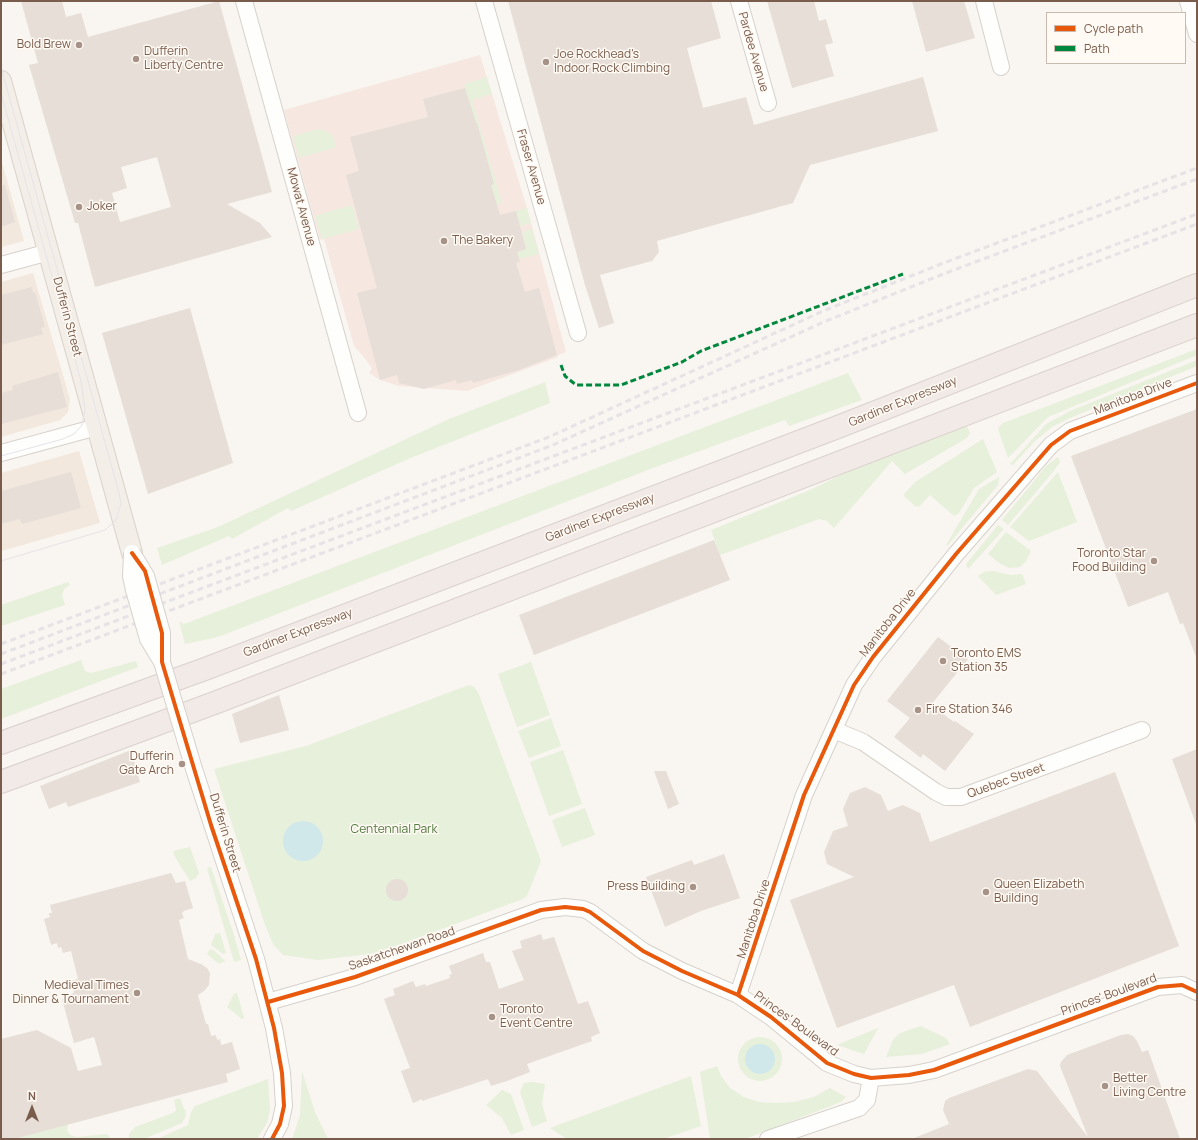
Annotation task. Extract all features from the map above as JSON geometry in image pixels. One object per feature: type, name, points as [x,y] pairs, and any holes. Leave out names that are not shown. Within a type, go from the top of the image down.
[{"type":"highway","name":"Gardiner Expressway","points":[[1,743],[205,669],[843,425],[1197,286]]},
{"type":"highway","points":[[1,782],[224,699],[1197,325]]},
{"type":"main road","name":"Dufferin Street","points":[[1,81],[132,552]]},
{"type":"street","name":"Mowat Avenue","points":[[244,1],[358,413]]},
{"type":"street","name":"Fraser Avenue","points":[[484,1],[578,333]]},
{"type":"street","name":"Pardee Avenue","points":[[739,1],[768,103]]},
{"type":"street","points":[[984,1],[1000,67]]},
{"type":"street","points":[[1188,1],[1197,34]]},
{"type":"street","points":[[1,265],[49,252]]},
{"type":"street","name":"Manitoba Drive","points":[[738,995],[804,795],[854,686],[873,657],[956,554],[1051,445],[1070,431],[1197,383]]},
{"type":"street","points":[[1,453],[97,427]]},
{"type":"street","name":"Dufferin Street","points":[[132,552],[145,571],[162,633],[162,662],[194,769],[256,959],[268,1002],[282,1073],[284,1106],[280,1124],[272,1139]]},
{"type":"street","name":"Quebec Street","points":[[834,730],[863,742],[946,797],[962,797],[1142,730]]},
{"type":"street","name":"Princes' Boulevard","points":[[541,910],[564,907],[590,912],[643,951],[682,971],[738,995],[772,1017],[827,1062],[854,1074],[871,1078],[902,1076],[934,1070],[1158,987],[1174,985],[1193,990]]},
{"type":"street","name":"Saskatchewan Road","points":[[268,1002],[355,977],[541,910]]},
{"type":"street","points":[[768,1139],[859,1108],[867,1100],[870,1091],[871,1078]]},
{"type":"shaded area","name":"The Bakery","points":[[480,55],[527,208],[566,352],[558,355],[558,357],[467,391],[399,386],[380,380],[369,373],[372,368],[354,346],[324,239],[320,240],[284,110]]},
{"type":"shaded area","points":[[1,159],[24,241],[1,247]]},
{"type":"shaded area","points":[[33,273],[70,399],[68,412],[60,420],[1,437],[1,282]]},
{"type":"shaded area","points":[[79,451],[100,523],[1,551],[1,473]]},
{"type":"green space","points":[[487,77],[492,94],[472,100],[502,203],[497,205],[491,185],[494,184],[464,84]]},
{"type":"green space","points":[[318,129],[324,130],[332,135],[336,147],[299,158],[293,136]]},
{"type":"green space","points":[[352,205],[359,229],[322,239],[315,216]]},
{"type":"green space","points":[[527,208],[531,223],[520,226],[516,211]]},
{"type":"green space","points":[[532,229],[539,254],[519,259],[517,252],[526,249],[522,232]]},
{"type":"green space","points":[[1197,349],[1197,355],[1048,417],[1008,458],[998,428],[1003,423]]},
{"type":"green space","points":[[1197,360],[1197,366],[1070,418],[1052,427],[1035,441],[1013,465],[1010,464],[1046,424],[1070,411]]},
{"type":"green space","points":[[848,373],[862,400],[789,426],[785,420],[653,468],[218,637],[185,644],[179,621],[184,624]]},
{"type":"green space","points":[[545,382],[550,403],[408,459],[291,511],[288,508],[232,539],[229,536],[162,565],[157,548],[218,527],[449,419]]},
{"type":"green space","points":[[967,426],[970,433],[967,438],[905,474],[892,461],[834,528],[827,521],[819,519],[720,555],[711,530],[810,490],[859,466]]},
{"type":"green space","points":[[983,439],[997,472],[974,488],[959,513],[954,516],[930,495],[919,507],[915,506],[904,496],[915,482]]},
{"type":"green space","points":[[1058,457],[1060,462],[1053,472],[1008,525],[1002,520],[1046,466]]},
{"type":"green space","points":[[1058,472],[1077,522],[1029,541],[1010,527]]},
{"type":"green space","points":[[999,477],[998,485],[948,545],[946,545],[979,489]]},
{"type":"green space","points":[[998,525],[1004,529],[968,569],[966,564]]},
{"type":"green space","points":[[1006,532],[1031,551],[1026,561],[1020,567],[1009,568],[999,563],[988,554]]},
{"type":"green space","points":[[993,571],[1011,575],[1022,574],[1026,584],[996,595],[978,576],[984,572]]},
{"type":"green space","points":[[68,582],[70,585],[64,589],[62,595],[65,605],[1,626],[1,605]]},
{"type":"green space","points":[[81,660],[85,671],[91,673],[136,661],[138,667],[1,719],[1,689]]},
{"type":"green space","points":[[531,662],[550,715],[517,727],[498,674]]},
{"type":"green space","name":"Centennial Park","points":[[469,685],[474,687],[478,692],[541,861],[527,896],[523,899],[370,954],[318,960],[283,955],[273,944],[265,925],[214,769],[306,746]]},
{"type":"green space","points":[[551,718],[561,746],[529,758],[518,731]]},
{"type":"green space","points":[[563,750],[582,804],[549,816],[530,762]]},
{"type":"green space","points":[[585,808],[595,835],[562,847],[552,820]]},
{"type":"green space","points":[[190,847],[199,873],[196,878],[190,881],[175,857],[173,851]]},
{"type":"green space","points":[[211,867],[241,960],[234,962],[207,868]]},
{"type":"green space","points":[[220,933],[226,953],[223,954],[211,945],[215,934]]},
{"type":"green space","points":[[210,949],[215,951],[225,961],[219,964],[207,954]]},
{"type":"green space","points":[[237,993],[244,1018],[242,1019],[227,1007],[234,994]]},
{"type":"green space","points":[[921,1026],[946,1038],[950,1044],[922,1054],[886,1057],[893,1040],[900,1033]]},
{"type":"green space","points":[[878,1028],[864,1054],[837,1045]]},
{"type":"green space","points":[[760,1037],[772,1041],[778,1047],[782,1059],[778,1071],[772,1077],[760,1081],[748,1077],[742,1071],[738,1059],[742,1047],[748,1041]]},
{"type":"green space","points":[[717,1066],[721,1076],[730,1088],[744,1097],[759,1102],[794,1102],[814,1097],[830,1088],[846,1097],[841,1102],[745,1139],[710,1139],[700,1072]]},
{"type":"green space","points":[[302,1071],[315,1112],[328,1139],[292,1139],[300,1115]]},
{"type":"green space","points":[[691,1076],[701,1126],[663,1139],[567,1139],[550,1128]]},
{"type":"green space","points":[[268,1079],[270,1110],[267,1123],[257,1139],[157,1139],[188,1125],[191,1112],[195,1106]]},
{"type":"green space","points":[[532,1082],[545,1084],[542,1104],[547,1121],[532,1127],[520,1092],[524,1083]]},
{"type":"green space","points":[[502,1090],[511,1094],[524,1130],[511,1135],[502,1118],[486,1105]]},
{"type":"green space","points":[[180,1098],[185,1109],[186,1116],[182,1123],[144,1139],[129,1139],[129,1134],[135,1127],[173,1113],[176,1110],[174,1100]]},
{"type":"green space","points":[[68,1124],[67,1130],[70,1135],[77,1137],[107,1134],[111,1139],[14,1139]]},
{"type":"water","points":[[303,821],[317,827],[323,841],[317,855],[303,861],[289,855],[283,841],[289,827]]},
{"type":"water","points":[[760,1044],[770,1049],[775,1059],[770,1069],[760,1074],[750,1069],[745,1059],[750,1049]]},
{"type":"building","points":[[21,1],[62,1],[66,17],[81,13],[88,37],[219,1],[272,192],[227,204],[260,223],[272,237],[95,287],[78,223],[75,223],[29,65],[38,63]],"holes":[[[157,157],[171,207],[120,222],[112,193],[127,188],[121,167]]]},
{"type":"building","points":[[508,1],[711,1],[721,38],[687,48],[703,108],[746,97],[754,125],[923,77],[938,131],[810,165],[793,203],[657,241],[659,252],[652,261],[600,275],[614,323],[599,328],[585,285]]},
{"type":"building","points":[[767,1],[814,1],[819,21],[826,19],[833,43],[825,45],[834,76],[792,88]]},
{"type":"building","points":[[912,1],[964,1],[975,38],[926,52]]},
{"type":"building","name":"The Bakery","points":[[465,88],[477,123],[494,184],[491,185],[500,215],[516,211],[526,249],[517,252],[520,262],[516,263],[525,292],[539,288],[557,355],[519,370],[473,383],[472,380],[457,384],[456,380],[424,389],[399,383],[397,375],[380,380],[357,293],[377,288],[346,175],[359,171],[350,137],[428,117],[423,99]]},
{"type":"building","points":[[1,185],[5,185],[15,222],[1,227]]},
{"type":"building","points":[[32,287],[33,293],[35,292],[45,327],[41,328],[43,334],[1,345],[1,295]]},
{"type":"building","points":[[190,308],[233,463],[148,494],[102,333]]},
{"type":"building","points":[[58,372],[67,407],[1,424],[1,393],[13,390],[12,386]]},
{"type":"building","name":"Toronto Star Food Building","points":[[1197,409],[1196,657],[1183,623],[1180,624],[1168,592],[1128,607],[1071,456]]},
{"type":"building","points":[[71,472],[81,508],[22,524],[20,519],[1,524],[1,491]]},
{"type":"building","points":[[714,540],[730,580],[534,655],[519,615]]},
{"type":"building","points":[[938,637],[968,659],[931,705],[954,722],[955,721],[974,734],[945,771],[923,754],[921,758],[894,737],[910,718],[887,701]]},
{"type":"building","points":[[279,695],[289,730],[240,743],[232,714]]},
{"type":"building","points":[[1197,749],[1197,823],[1196,824],[1172,759]]},
{"type":"building","points":[[131,750],[140,782],[68,807],[66,802],[49,809],[40,786]]},
{"type":"building","points":[[654,771],[666,771],[679,804],[668,809]]},
{"type":"building","name":"Queen Elizabeth Building","points":[[1115,772],[1179,946],[970,1027],[954,985],[837,1028],[790,900],[854,877],[827,864],[824,852],[833,831],[848,826],[843,809],[850,793],[865,787],[881,795],[888,811],[903,805],[920,813],[930,842]]},
{"type":"building","name":"Press Building","points":[[724,854],[740,898],[701,911],[665,927],[646,877],[692,860],[694,865]]},
{"type":"building","name":"Medieval Times Dinner & Tournament","points":[[171,873],[176,883],[185,881],[193,908],[184,911],[182,913],[184,918],[179,920],[188,959],[201,964],[207,968],[210,973],[209,985],[198,995],[206,1024],[208,1024],[211,1036],[216,1035],[217,1040],[220,1039],[221,1045],[232,1042],[240,1069],[226,1074],[228,1082],[14,1139],[1,1139],[1,1039],[37,1030],[71,1048],[78,1071],[102,1065],[94,1037],[74,1043],[62,999],[72,996],[71,994],[74,993],[71,981],[78,979],[71,951],[63,953],[61,947],[58,948],[57,943],[51,945],[44,919],[50,917],[49,913],[52,913],[50,905]]},
{"type":"building","points":[[397,879],[405,882],[408,890],[405,898],[397,901],[389,898],[386,890],[389,882]]},
{"type":"building","name":"Toronto Event Centre","points":[[541,934],[543,940],[554,937],[578,1004],[588,1001],[600,1033],[591,1037],[592,1041],[527,1064],[530,1072],[507,1081],[491,1086],[488,1079],[413,1103],[401,1071],[410,1068],[384,999],[395,995],[393,989],[413,981],[416,987],[425,984],[426,986],[450,978],[449,975],[452,974],[449,966],[483,953],[486,962],[490,962],[499,989],[524,980],[512,951],[522,948],[520,941]]},
{"type":"building","name":"Better Living Centre","points":[[1128,1034],[1133,1036],[1137,1041],[1142,1052],[1148,1050],[1180,1139],[912,1139],[949,1124],[943,1110],[945,1101],[949,1098],[1028,1069],[1037,1071],[1088,1137],[1060,1066],[1061,1062],[1067,1055],[1121,1035]]},
{"type":"tram line","points":[[1,67],[121,504],[116,520],[105,530],[1,561]]},
{"type":"tram line","points":[[1,93],[81,381],[85,409],[82,425],[74,434],[63,439],[1,456]]},
{"type":"railway","points":[[1,644],[549,437],[823,311],[941,264],[1197,168]]},
{"type":"railway","points":[[1,654],[553,445],[826,321],[946,273],[1197,179]]},
{"type":"railway","points":[[1,664],[1197,214]]},
{"type":"railway","points":[[1,674],[1197,224]]},
{"type":"marked path","points":[[561,365],[565,376],[576,385],[621,385],[682,362],[701,351],[903,274]]},
{"type":"cycle path","points":[[738,995],[804,795],[854,685],[873,657],[956,554],[1051,445],[1070,431],[1197,383]]},
{"type":"cycle path","points":[[132,553],[145,571],[162,633],[162,662],[211,825],[256,959],[274,1028],[282,1073],[284,1106],[280,1124],[272,1139]]},
{"type":"cycle path","points":[[268,1002],[355,977],[541,910],[565,907],[583,909],[590,912],[643,951],[682,971],[738,995],[771,1017],[827,1063],[854,1074],[871,1078],[909,1075],[934,1070],[1158,987],[1182,985],[1197,992]]},
{"type":"place","name":"Bold Brew","points":[[79,45]]},
{"type":"place","name":"Dufferin Liberty Centre","points":[[136,59]]},
{"type":"place","name":"Joe Rockhead's Indoor Rock Climbing","points":[[546,62]]},
{"type":"place","name":"Joker","points":[[79,207]]},
{"type":"place","name":"The Bakery","points":[[444,241]]},
{"type":"place","name":"Toronto Star Food Building","points":[[1154,561]]},
{"type":"place","name":"Toronto EMS Station 35","points":[[943,661]]},
{"type":"place","name":"Fire Station 346","points":[[918,710]]},
{"type":"place","name":"Dufferin Gate Arch","points":[[182,764]]},
{"type":"place","name":"Press Building","points":[[693,887]]},
{"type":"place","name":"Queen Elizabeth Building","points":[[986,892]]},
{"type":"place","name":"Medieval Times Dinner & Tournament","points":[[137,993]]},
{"type":"place","name":"Toronto Event Centre","points":[[492,1017]]},
{"type":"place","name":"Better Living Centre","points":[[1105,1086]]}]
